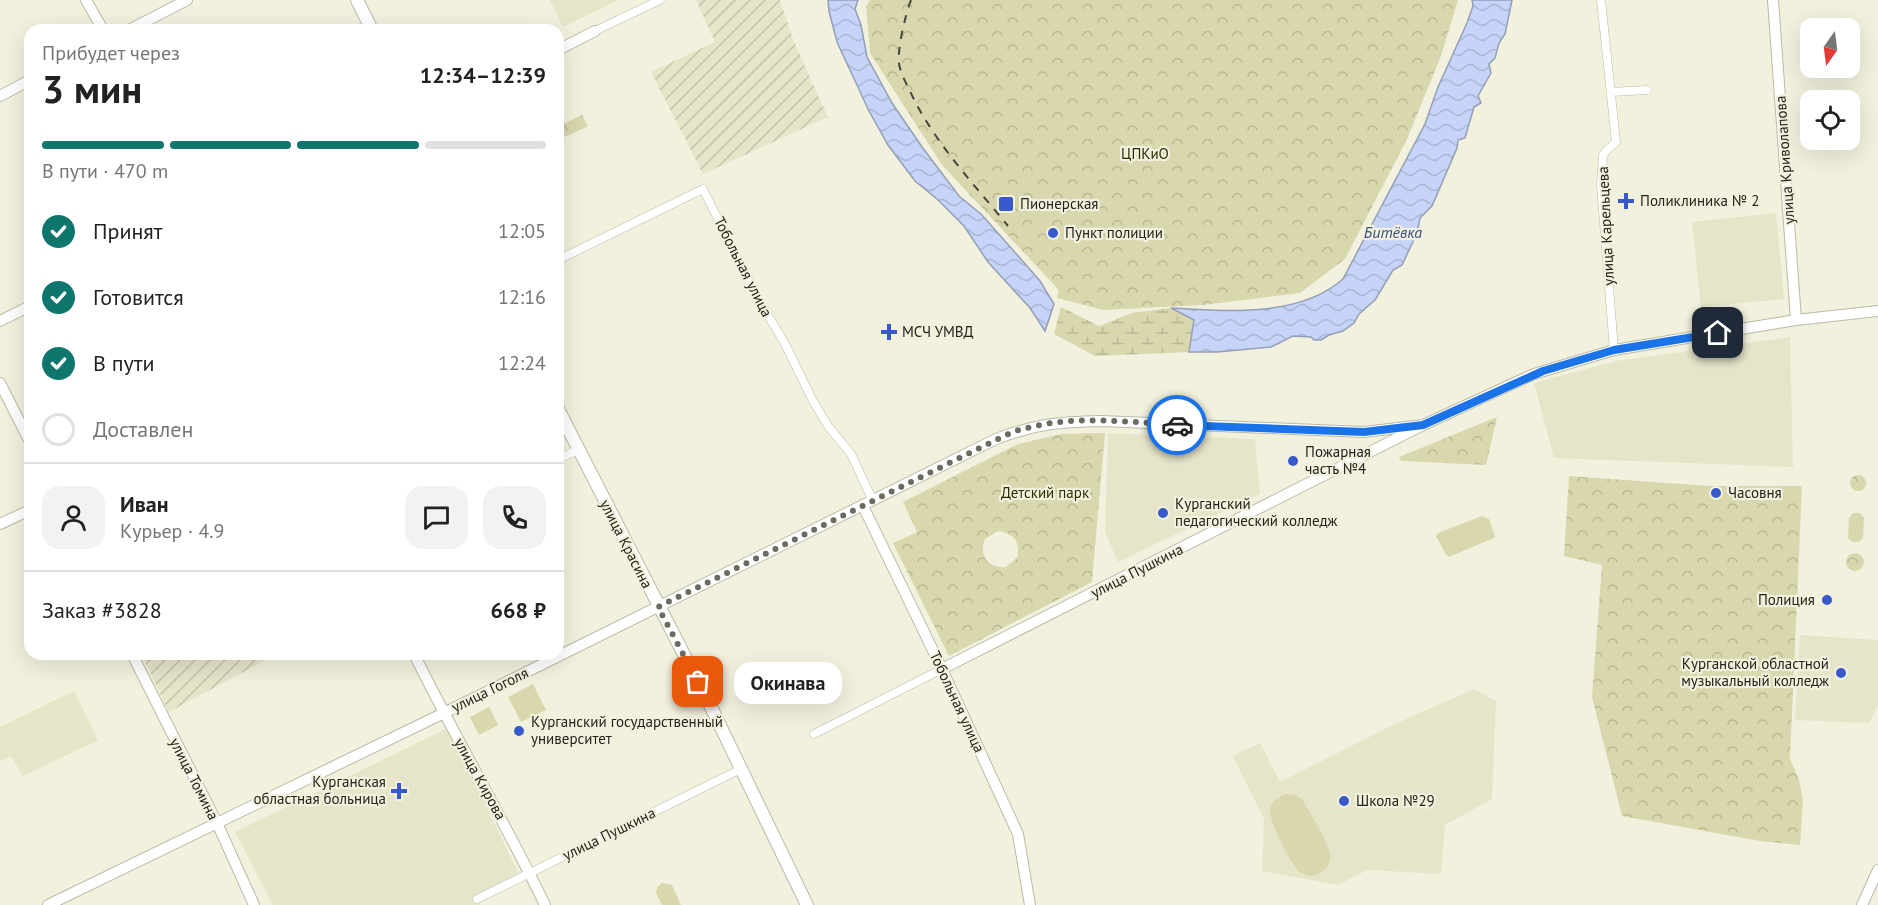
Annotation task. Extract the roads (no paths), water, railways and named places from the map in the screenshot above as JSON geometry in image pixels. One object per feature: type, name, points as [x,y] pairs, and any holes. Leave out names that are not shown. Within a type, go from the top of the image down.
[{"type":"main road","points":[[357,0],[369,24]]},
{"type":"main road","name":"улица Красина","points":[[564,421],[714,713],[807,905]]},
{"type":"street","points":[[86,0],[100,24]]},
{"type":"street","points":[[141,24],[188,0]]},
{"type":"street","points":[[564,47],[660,0]]},
{"type":"street","name":"улица Карельцева","points":[[1601,0],[1616,142],[1607,150],[1601,162],[1614,350]]},
{"type":"street","name":"улица Криволапова","points":[[1773,0],[1796,320]]},
{"type":"street","points":[[0,96],[24,83]]},
{"type":"street","points":[[1611,92],[1647,90]]},
{"type":"street","name":"Тобольная улица","points":[[564,257],[703,189],[813,401],[828,426],[850,454],[873,501]]},
{"type":"street","points":[[0,321],[24,309]]},
{"type":"street","name":"улица Пушкина","points":[[814,734],[1423,425],[1534,374],[1614,350],[1796,320],[1878,311]]},
{"type":"street","points":[[0,383],[24,430]]},
{"type":"street","name":"улица Гоголя","points":[[564,654],[996,440],[1026,428],[1057,422],[1101,421],[1364,432],[1423,425]]},
{"type":"street","points":[[564,456],[578,450]]},
{"type":"street","name":"Тобольная улица","points":[[863,506],[1018,834],[1030,905]]},
{"type":"street","points":[[0,524],[24,513]]},
{"type":"street","name":"улица Томина","points":[[135,660],[217,823],[254,905]]},
{"type":"street","name":"улица Кирова","points":[[417,660],[545,905]]},
{"type":"street","name":"улица Гоголя","points":[[48,905],[551,660]]},
{"type":"street","name":"улица Пушкина","points":[[477,899],[741,769]]},
{"type":"street","points":[[1862,905],[1878,870]]},
{"type":"water","points":[[828,0],[858,0],[855,9],[861,25],[867,57],[892,103],[959,196],[982,215],[1027,266],[1040,281],[1054,304],[1045,331],[1030,308],[988,262],[964,226],[915,181],[888,145],[869,111],[837,42]]},
{"type":"water","name":"Битёвка","points":[[1472,0],[1512,0],[1505,34],[1499,43],[1495,58],[1489,64],[1491,73],[1478,96],[1481,103],[1474,107],[1465,138],[1458,140],[1457,148],[1432,206],[1420,218],[1417,233],[1402,265],[1393,270],[1375,300],[1359,314],[1354,323],[1343,331],[1321,340],[1293,336],[1271,347],[1189,352],[1194,320],[1171,308],[1238,310],[1283,306],[1325,292],[1343,279],[1425,124],[1438,87],[1467,23],[1473,6]]},
{"type":"railway","points":[[911,0],[899,49],[900,70],[929,126],[1008,226]]},
{"type":"place","name":"Поликлиника № 2","points":[[1626,201]]},
{"type":"place","name":"Пионерская","points":[[1006,204]]},
{"type":"place","name":"Пункт полиции","points":[[1053,233]]},
{"type":"place","name":"МСЧ УМВД","points":[[889,332]]},
{"type":"place","name":"Пожарная часть №4","points":[[1293,461]]},
{"type":"place","name":"Часовня","points":[[1716,493]]},
{"type":"place","name":"Курганский педагогический колледж","points":[[1163,513]]},
{"type":"place","name":"Полиция","points":[[1827,600]]},
{"type":"place","name":"Курганской областной музыкальный колледж","points":[[1841,673]]},
{"type":"place","name":"Окинава","points":[[698,682]]},
{"type":"place","name":"Курганский государственный университет","points":[[519,731]]},
{"type":"place","name":"Курганская областная больница","points":[[399,791]]},
{"type":"place","name":"Школа №29","points":[[1344,801]]},
{"type":"park label","name":"ЦПКиО","points":[[1145,154]]},
{"type":"park label","name":"Детский парк","points":[[1045,493]]}]
